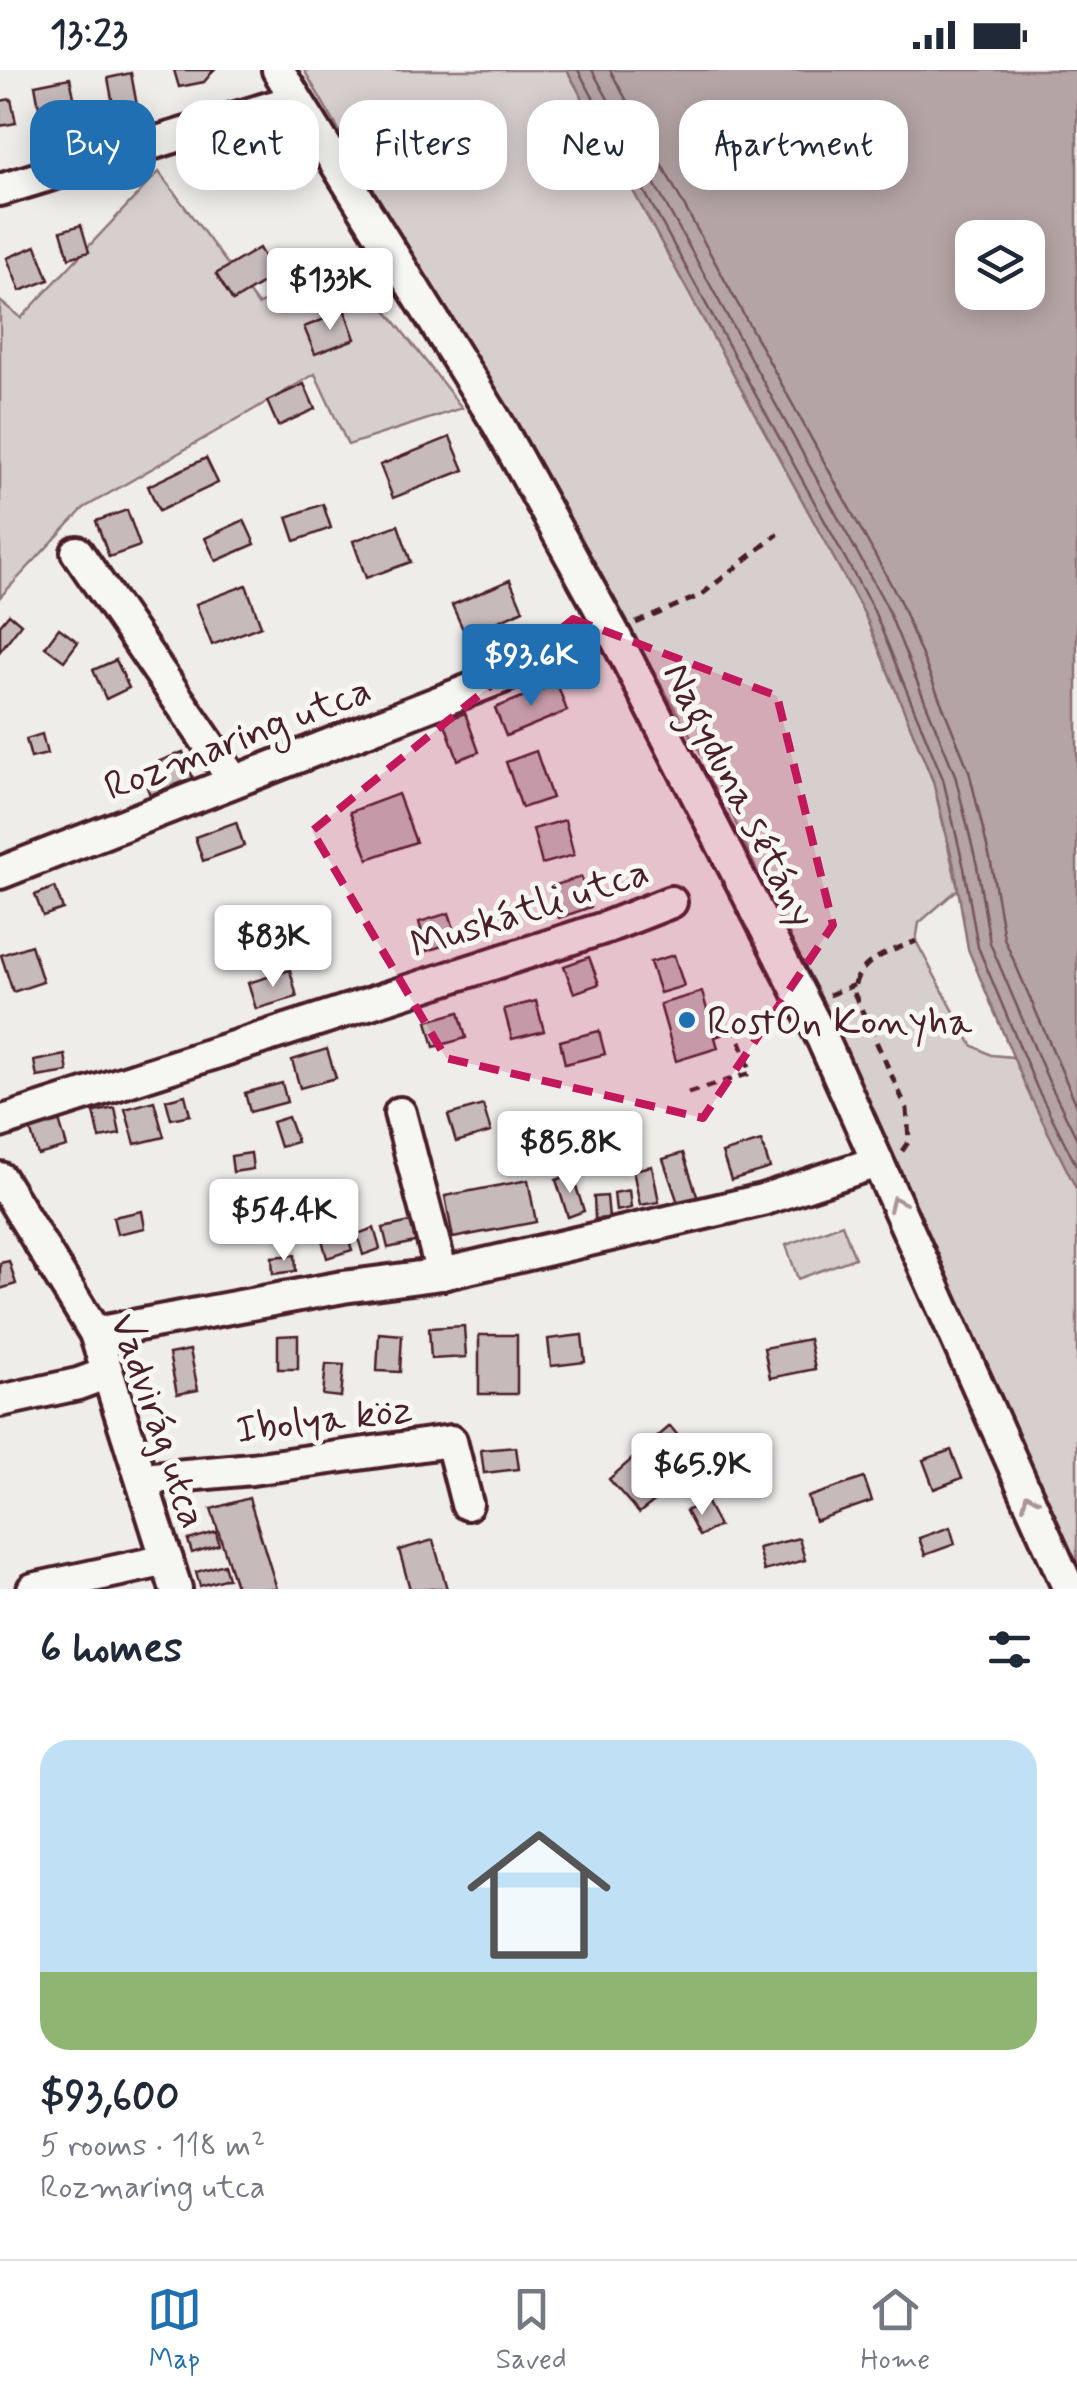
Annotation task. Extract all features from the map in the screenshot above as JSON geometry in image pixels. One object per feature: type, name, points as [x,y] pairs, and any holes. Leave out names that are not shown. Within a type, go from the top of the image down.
[{"type":"street","name":"Nagyduna sétány","points":[[278,70],[295,100]]},
{"type":"street","points":[[0,190],[176,136]]},
{"type":"street","name":"Nagyduna sétány","points":[[319,138],[498,424],[614,634],[822,1040],[1069,1589]]},
{"type":"street","points":[[77,552],[234,781]]},
{"type":"street","name":"Rozmaring utca","points":[[0,873],[560,655]]},
{"type":"street","name":"Muskátli utca","points":[[0,1122],[608,927],[671,902]]},
{"type":"street","points":[[400,1113],[442,1274]]},
{"type":"street","points":[[94,1333],[343,1287],[442,1274],[762,1200],[877,1162]]},
{"type":"street","name":"Vadvirág utca","points":[[0,1178],[94,1333],[172,1575]]},
{"type":"street","points":[[0,1401],[105,1374]]},
{"type":"street","name":"Ibolya köz","points":[[142,1479],[252,1469],[451,1441],[467,1504]]},
{"type":"street","points":[[33,1589],[172,1575]]},
{"type":"path","points":[[614,634],[701,595],[778,534]]},
{"type":"path","points":[[877,1162],[900,1153],[910,1141],[907,1108],[854,993],[854,985],[862,968],[916,941]]},
{"type":"path","points":[[714,1036],[770,1018]]},
{"type":"path","points":[[688,1092],[752,1073],[736,1029]]},
{"type":"highlighted area","points":[[573,619],[777,696],[833,925],[703,1118],[446,1058],[312,831]]},
{"type":"shaded area","points":[[304,70],[567,70],[583,100],[527,100],[527,190],[633,190],[865,615],[933,781],[958,889],[919,923],[916,941],[972,1045],[991,1055],[1013,1057],[1077,1190],[1077,1589],[717,781],[374,190],[507,190],[507,100],[339,100],[339,130]]},
{"type":"shaded area","points":[[159,172],[258,305],[343,255],[462,408],[348,445],[315,374],[84,508],[0,597],[0,301],[21,318],[142,190],[156,190]]},
{"type":"shaded area","points":[[842,1224],[855,1258],[798,1279],[786,1245]]},
{"type":"water","points":[[567,70],[1077,70],[1077,1190],[1028,1092],[968,949],[955,870],[933,781],[865,615],[633,190],[659,190],[659,100],[583,100]]},
{"type":"building","points":[[174,70],[214,70],[204,82],[179,87]]},
{"type":"building","points":[[131,73],[136,100],[112,100],[108,78]]},
{"type":"building","points":[[70,78],[75,100],[38,100],[35,85]]},
{"type":"building","points":[[11,99],[16,123],[0,126],[0,101]]},
{"type":"building","points":[[81,225],[89,252],[69,258],[61,231]]},
{"type":"building","points":[[36,246],[49,280],[20,291],[7,258]]},
{"type":"building","points":[[259,248],[275,276],[233,301],[216,274]]},
{"type":"building","points":[[345,311],[355,339],[315,354],[304,327]]},
{"type":"building","points":[[304,384],[315,409],[278,426],[267,401]]},
{"type":"building","points":[[450,437],[464,470],[393,498],[380,465]]},
{"type":"building","points":[[206,458],[218,483],[159,511],[148,486]]},
{"type":"building","points":[[323,504],[331,528],[295,541],[287,517]]},
{"type":"building","points":[[127,510],[140,546],[109,557],[96,521]]},
{"type":"building","points":[[244,520],[255,544],[216,561],[205,538]]},
{"type":"building","points":[[398,525],[411,562],[366,578],[353,541]]},
{"type":"building","points":[[510,580],[523,610],[466,636],[452,605]]},
{"type":"building","points":[[246,585],[261,626],[212,645],[196,604]]},
{"type":"building","points":[[9,614],[21,624],[0,651],[0,625]]},
{"type":"building","points":[[59,628],[78,642],[64,661],[45,647]]},
{"type":"building","points":[[116,660],[129,688],[106,699],[93,670]]},
{"type":"building","points":[[557,683],[567,711],[506,736],[495,708]]},
{"type":"building","points":[[465,713],[479,752],[458,760],[444,721]]},
{"type":"building","points":[[42,734],[47,754],[31,758],[26,739]]},
{"type":"building","points":[[536,751],[552,798],[522,808],[506,762]]},
{"type":"building","points":[[183,752],[193,778],[150,795],[140,769]]},
{"type":"building","points":[[398,794],[416,842],[368,859],[350,812]]},
{"type":"building","points":[[565,820],[574,855],[542,864],[533,829]]},
{"type":"building","points":[[236,822],[244,846],[203,861],[195,837]]},
{"type":"building","points":[[581,877],[591,907],[559,918],[549,887]]},
{"type":"building","points":[[55,887],[63,909],[43,916],[35,895]]},
{"type":"building","points":[[449,913],[458,941],[427,951],[419,922]]},
{"type":"building","points":[[31,945],[43,982],[13,992],[1,955]]},
{"type":"building","points":[[674,955],[684,986],[660,993],[650,962]]},
{"type":"building","points":[[589,957],[599,984],[574,993],[564,966]]},
{"type":"building","points":[[290,970],[297,997],[256,1009],[248,983]]},
{"type":"building","name":"RostOn Konyha","points":[[702,992],[718,1048],[676,1061],[660,1004]]},
{"type":"building","points":[[536,1001],[544,1031],[512,1039],[504,1009]]},
{"type":"building","points":[[459,1012],[466,1038],[434,1047],[427,1021]]},
{"type":"building","points":[[599,1031],[605,1054],[565,1064],[560,1041]]},
{"type":"building","points":[[327,1049],[336,1078],[300,1088],[292,1060]]},
{"type":"building","points":[[65,1055],[68,1072],[37,1077],[34,1061]]},
{"type":"building","points":[[282,1083],[287,1102],[250,1112],[245,1093]]},
{"type":"building","points":[[185,1095],[190,1115],[171,1119],[166,1100]]},
{"type":"building","points":[[154,1101],[164,1137],[135,1144],[125,1109]]},
{"type":"building","points":[[483,1105],[491,1132],[456,1142],[448,1115]]},
{"type":"building","points":[[115,1108],[120,1134],[100,1138],[94,1112]]},
{"type":"building","points":[[58,1117],[67,1147],[38,1155],[29,1125]]},
{"type":"building","points":[[288,1117],[297,1142],[280,1147],[272,1122]]},
{"type":"building","points":[[761,1141],[770,1168],[731,1180],[722,1153]]},
{"type":"building","points":[[251,1153],[253,1169],[233,1172],[231,1156]]},
{"type":"building","points":[[683,1153],[698,1199],[679,1206],[663,1159]]},
{"type":"building","points":[[652,1166],[659,1202],[640,1205],[633,1170]]},
{"type":"building","points":[[572,1174],[584,1211],[568,1217],[556,1180]]},
{"type":"building","points":[[528,1180],[536,1222],[453,1238],[445,1196]]},
{"type":"building","points":[[273,1182],[278,1203],[246,1210],[241,1190]]},
{"type":"building","points":[[629,1190],[631,1208],[616,1211],[614,1193]]},
{"type":"building","points":[[607,1196],[609,1218],[595,1219],[594,1197]]},
{"type":"building","points":[[142,1211],[145,1228],[117,1234],[113,1217]]},
{"type":"building","points":[[415,1221],[419,1241],[388,1248],[383,1228]]},
{"type":"building","points":[[344,1225],[352,1250],[327,1258],[320,1232]]},
{"type":"building","points":[[374,1228],[380,1249],[363,1255],[357,1234]]},
{"type":"building","points":[[295,1255],[296,1271],[273,1274],[272,1257]]},
{"type":"building","points":[[9,1261],[16,1284],[0,1289],[0,1263]]},
{"type":"building","points":[[464,1326],[466,1357],[431,1359],[429,1328]]},
{"type":"building","points":[[379,1333],[402,1335],[400,1372],[377,1371]]},
{"type":"building","points":[[298,1335],[298,1369],[278,1369],[278,1336]]},
{"type":"building","points":[[479,1335],[517,1335],[517,1394],[479,1394]]},
{"type":"building","points":[[582,1335],[585,1362],[551,1366],[548,1339]]},
{"type":"building","points":[[809,1339],[815,1369],[770,1378],[764,1348]]},
{"type":"building","points":[[190,1350],[198,1390],[177,1394],[169,1354]]},
{"type":"building","points":[[326,1364],[344,1365],[341,1397],[323,1395]]},
{"type":"building","points":[[670,1426],[696,1457],[710,1448],[724,1469],[689,1490],[667,1466],[641,1489],[653,1502],[639,1513],[609,1479]]},
{"type":"building","points":[[516,1447],[519,1469],[484,1473],[481,1450]]},
{"type":"building","points":[[951,1450],[962,1478],[934,1489],[923,1460]]},
{"type":"building","points":[[864,1478],[872,1501],[815,1521],[808,1497]]},
{"type":"building","points":[[249,1498],[277,1589],[237,1589],[211,1509]]},
{"type":"building","points":[[706,1501],[719,1526],[699,1536],[686,1511]]},
{"type":"building","points":[[950,1527],[955,1544],[925,1555],[919,1538]]},
{"type":"building","points":[[216,1532],[219,1545],[192,1553],[188,1540]]},
{"type":"building","points":[[799,1538],[805,1560],[764,1571],[758,1548]]},
{"type":"building","points":[[433,1540],[447,1589],[410,1589],[399,1550]]},
{"type":"building","points":[[224,1564],[228,1578],[200,1586],[196,1572]]},
{"type":"place","name":"RostOn Konyha","points":[[687,1020]]}]
